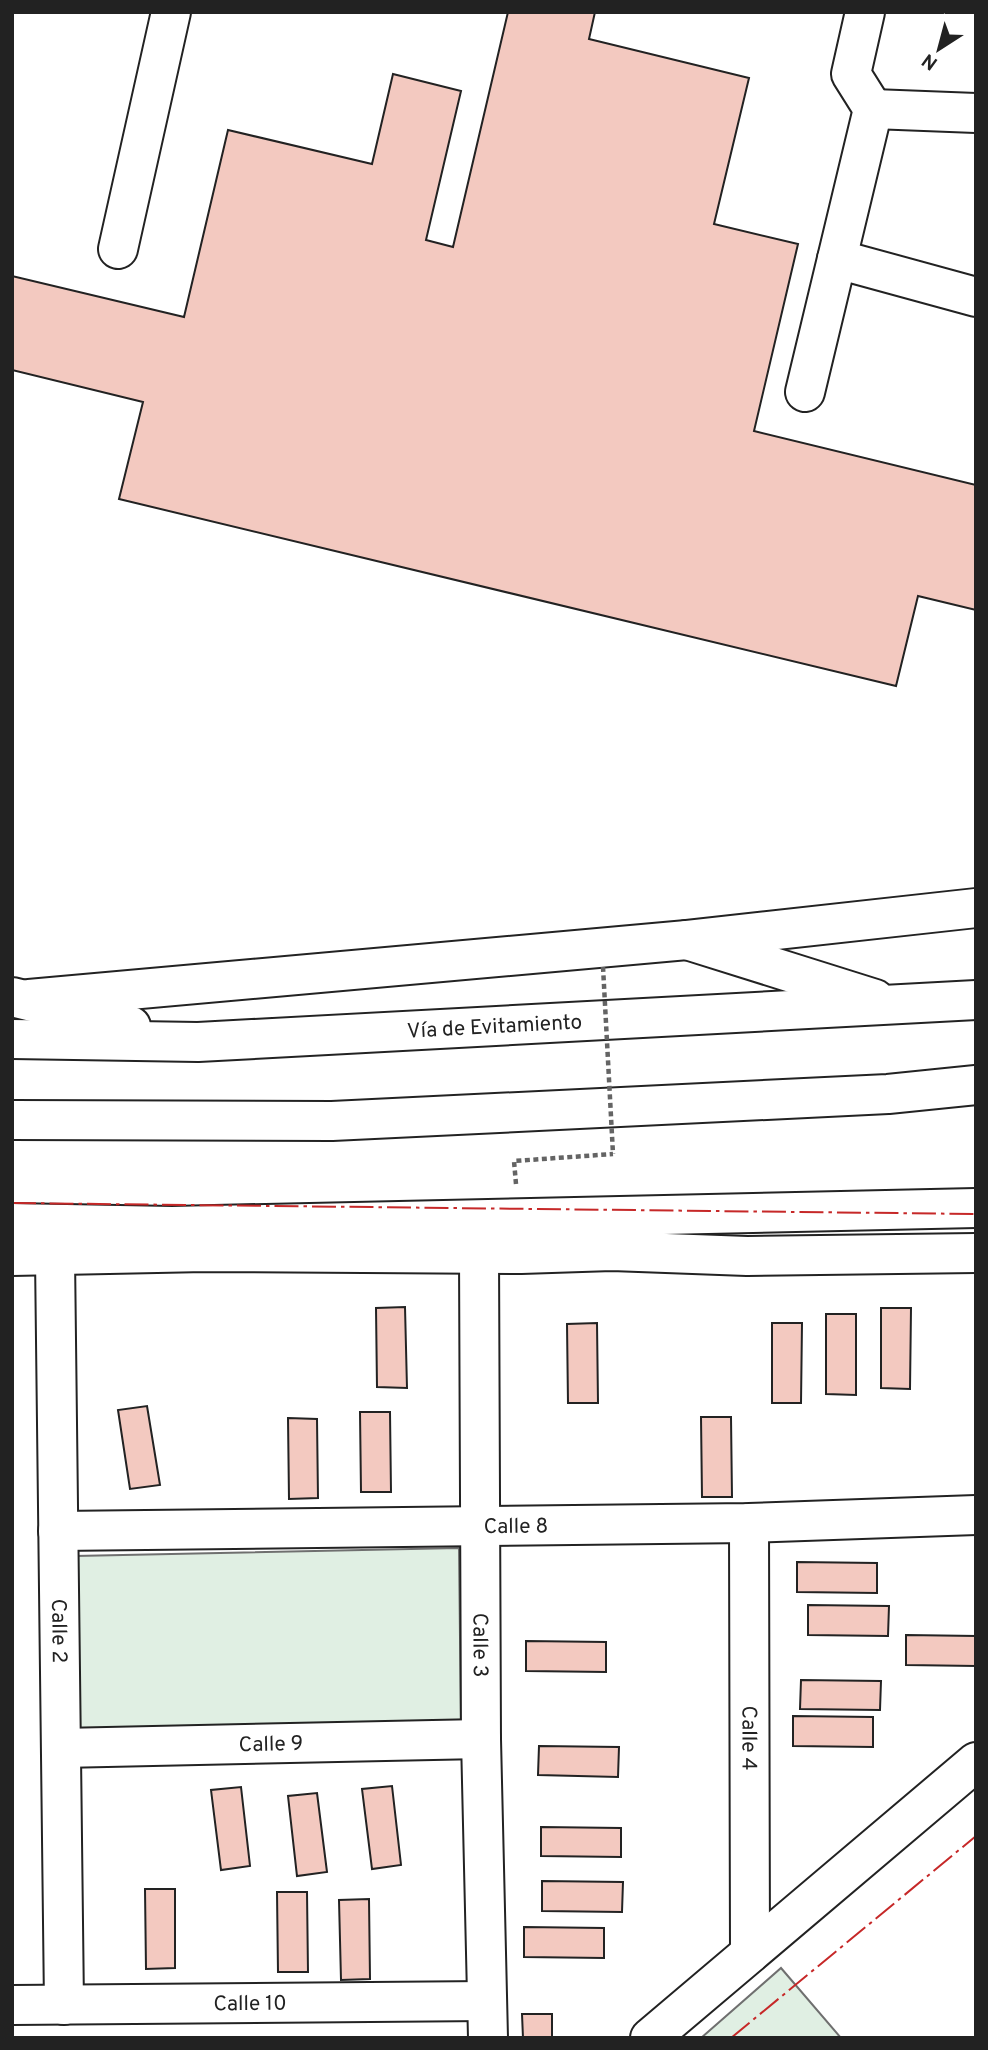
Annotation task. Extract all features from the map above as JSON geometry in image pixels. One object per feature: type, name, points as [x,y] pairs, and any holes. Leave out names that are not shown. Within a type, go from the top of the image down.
[{"type":"main road","points":[[118,249],[171,12]]},
{"type":"main road","points":[[805,392],[873,109],[851,74],[865,12]]},
{"type":"main road","points":[[873,109],[976,114]]},
{"type":"main road","points":[[837,258],[976,297]]},
{"type":"main road","points":[[18,998],[687,940],[976,908]]},
{"type":"main road","points":[[687,940],[900,1007]]},
{"type":"main road","points":[[18,998],[198,1042]]},
{"type":"main road","name":"Vía de Evitamiento","points":[[12,1039],[198,1042],[900,1007],[976,1000]]},
{"type":"main road","points":[[12,1120],[332,1121],[888,1094],[976,1084]]},
{"type":"main road","points":[[888,1094],[976,1108]]},
{"type":"main road","points":[[12,1223],[172,1226],[976,1208]]},
{"type":"main road","points":[[12,1256],[205,1252],[612,1251],[747,1256],[976,1253]]},
{"type":"main road","name":"Calle 3","points":[[479,1253],[478,1524],[488,2019]]},
{"type":"main road","name":"Calle 2","points":[[55,1257],[64,2005]]},
{"type":"main road","name":"Calle 8","points":[[58,1531],[478,1524],[749,1523],[976,1516]]},
{"type":"main road","name":"Calle 4","points":[[749,1523],[750,1953]]},
{"type":"main road","name":"Calle 9","points":[[61,1748],[481,1739]]},
{"type":"main road","points":[[650,2038],[976,1762]]},
{"type":"main road","name":"Calle 10","points":[[12,2005],[488,2019]]},
{"type":"path","points":[[514,1161],[613,1154],[603,967]]},
{"type":"green space","points":[[459,1548],[461,1727],[79,1736],[75,1556]]},
{"type":"green space","points":[[781,1968],[841,2038],[701,2038]]},
{"type":"building","points":[[508,12],[595,12],[589,39],[749,78],[714,224],[798,244],[754,431],[976,485],[976,610],[918,596],[896,686],[119,499],[143,402],[12,370],[12,276],[184,317],[228,130],[372,164],[393,74],[461,91],[426,240],[453,247]]},
{"type":"building","points":[[405,1307],[407,1388],[377,1387],[376,1308]]},
{"type":"building","points":[[881,1308],[911,1308],[910,1389],[881,1388]]},
{"type":"building","points":[[826,1314],[856,1314],[856,1395],[826,1394]]},
{"type":"building","points":[[597,1323],[598,1403],[568,1403],[567,1324]]},
{"type":"building","points":[[772,1323],[802,1323],[801,1403],[772,1403]]},
{"type":"building","points":[[147,1406],[160,1485],[130,1489],[118,1410]]},
{"type":"building","points":[[360,1412],[390,1412],[391,1492],[361,1492]]},
{"type":"building","points":[[701,1417],[731,1417],[732,1497],[702,1497]]},
{"type":"building","points":[[288,1418],[317,1419],[318,1498],[289,1499]]},
{"type":"building","points":[[797,1562],[877,1563],[877,1593],[797,1592]]},
{"type":"building","points":[[808,1605],[889,1606],[888,1636],[808,1635]]},
{"type":"building","points":[[906,1635],[976,1636],[976,1666],[906,1665]]},
{"type":"building","points":[[526,1641],[606,1642],[606,1672],[526,1671]]},
{"type":"building","points":[[801,1680],[881,1681],[880,1710],[800,1709]]},
{"type":"building","points":[[793,1716],[873,1717],[873,1747],[793,1746]]},
{"type":"building","points":[[539,1746],[619,1747],[618,1777],[538,1775]]},
{"type":"building","points":[[392,1786],[401,1865],[372,1869],[362,1789]]},
{"type":"building","points":[[241,1787],[250,1866],[221,1870],[211,1790]]},
{"type":"building","points":[[317,1793],[327,1872],[297,1876],[288,1796]]},
{"type":"building","points":[[541,1827],[621,1828],[621,1857],[541,1856]]},
{"type":"building","points":[[542,1881],[623,1882],[622,1912],[542,1911]]},
{"type":"building","points":[[145,1889],[175,1889],[175,1968],[146,1969]]},
{"type":"building","points":[[277,1892],[307,1892],[308,1972],[278,1972]]},
{"type":"building","points":[[369,1899],[370,1979],[341,1980],[339,1900]]},
{"type":"building","points":[[524,1927],[604,1928],[604,1958],[524,1957]]},
{"type":"building","points":[[522,2014],[552,2014],[552,2038],[523,2038]]},
{"type":"power","points":[[12,1203],[976,1214]]},
{"type":"power","points":[[731,2038],[976,1836]]}]
